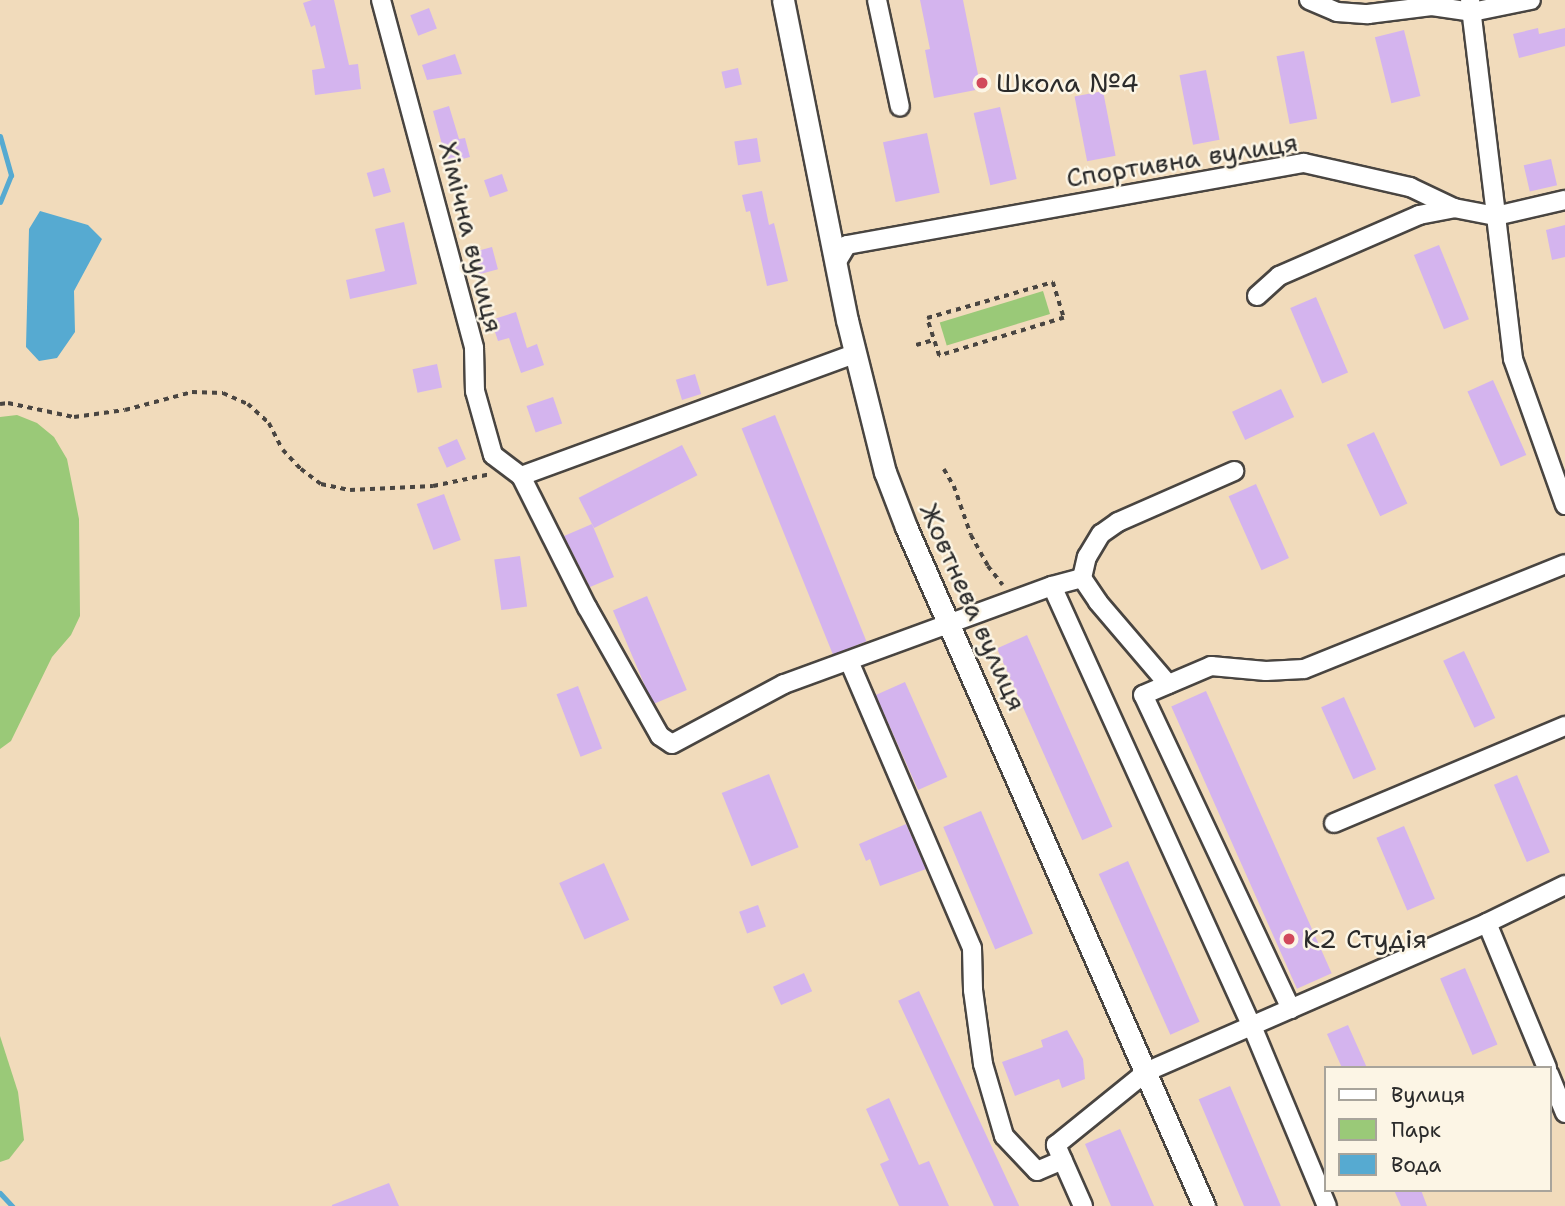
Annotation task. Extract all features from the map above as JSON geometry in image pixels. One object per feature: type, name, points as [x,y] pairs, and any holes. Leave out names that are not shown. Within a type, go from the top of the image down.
[{"type":"main road","name":"Жовтнева вулиця","points":[[783,0],[855,354],[886,472],[949,624],[1204,1206]]},
{"type":"street","name":"Хімічна вулиця","points":[[380,0],[474,348],[475,391],[493,455],[517,473],[587,607],[660,736],[672,744],[784,684],[849,660]]},
{"type":"street","points":[[877,0],[900,107]]},
{"type":"street","points":[[1309,0],[1337,12],[1368,14],[1432,6],[1471,6],[1531,0]]},
{"type":"street","points":[[1471,6],[1513,359],[1565,505]]},
{"type":"street","name":"Спортивна вулиця","points":[[836,263],[847,245],[1304,163],[1410,187],[1454,208],[1496,216]]},
{"type":"street","points":[[1496,216],[1565,200]]},
{"type":"street","points":[[1257,296],[1279,276],[1419,215],[1454,208]]},
{"type":"street","points":[[517,473],[855,354]]},
{"type":"street","points":[[1168,684],[1098,602],[1082,578],[1087,557],[1101,534],[1144,509],[1234,471]]},
{"type":"street","points":[[1291,1009],[1143,695],[1211,666],[1266,671],[1304,669],[1565,564]]},
{"type":"street","points":[[1063,1160],[1037,1171],[1004,1136],[983,1065],[973,990],[972,948],[849,660],[1052,586],[1082,578]]},
{"type":"street","points":[[1052,586],[1252,1026],[1327,1206]]},
{"type":"street","points":[[1334,823],[1565,726]]},
{"type":"street","points":[[1083,1206],[1056,1145],[1146,1072],[1487,923],[1565,885]]},
{"type":"street","points":[[1487,923],[1545,1066]]},
{"type":"street","points":[[1551,1079],[1565,1112]]},
{"type":"path","points":[[1053,282],[1065,318],[940,356],[934,340],[927,318],[1053,282]]},
{"type":"path","points":[[916,345],[934,340]]},
{"type":"path","points":[[0,404],[8,403],[74,417],[125,410],[192,392],[223,393],[248,404],[269,423],[284,450],[300,469],[321,484],[350,490],[433,486],[517,473]]},
{"type":"path","points":[[944,469],[954,485],[971,535],[988,566],[1014,600]]},
{"type":"green space","points":[[1043,291],[1050,314],[947,346],[940,323]]},
{"type":"green space","points":[[17,415],[37,423],[54,437],[67,459],[79,519],[80,616],[71,635],[52,657],[11,741],[0,749],[0,417]]},
{"type":"green space","points":[[0,1036],[18,1092],[24,1140],[9,1159],[0,1162]]},
{"type":"water","points":[[40,211],[88,225],[102,239],[74,291],[75,332],[57,358],[39,361],[26,347],[29,229]]},
{"type":"building","points":[[312,0],[334,0],[349,65],[358,64],[361,89],[315,95],[312,70],[325,68],[315,25],[311,27],[303,3]]},
{"type":"building","points":[[920,0],[963,0],[981,89],[934,98],[925,50],[930,49]]},
{"type":"building","points":[[429,8],[437,29],[418,36],[410,15]]},
{"type":"building","points":[[1538,28],[1539,34],[1565,28],[1565,46],[1519,58],[1513,34]]},
{"type":"building","points":[[1404,30],[1420,96],[1391,103],[1375,37]]},
{"type":"building","points":[[1304,51],[1317,119],[1290,124],[1277,56]]},
{"type":"building","points":[[455,54],[462,74],[427,80],[422,65]]},
{"type":"building","points":[[738,68],[742,85],[725,88],[721,72]]},
{"type":"building","points":[[1206,70],[1220,140],[1193,145],[1179,75]]},
{"type":"building","points":[[1103,91],[1116,156],[1087,161],[1075,97]]},
{"type":"building","points":[[449,106],[459,139],[465,138],[470,157],[447,163],[433,111]]},
{"type":"building","points":[[1000,107],[1017,179],[990,185],[974,113]]},
{"type":"building","points":[[927,133],[940,193],[896,202],[883,142]]},
{"type":"building","points":[[757,138],[761,162],[738,165],[734,142]]},
{"type":"building","points":[[1551,159],[1557,185],[1530,192],[1524,165]]},
{"type":"building","points":[[384,168],[391,192],[374,197],[367,173]]},
{"type":"building","points":[[502,174],[508,191],[490,197],[484,180]]},
{"type":"building","points":[[762,191],[769,225],[774,223],[788,281],[767,286],[750,211],[746,212],[742,195]]},
{"type":"building","points":[[404,222],[417,284],[350,299],[346,280],[385,271],[375,229]]},
{"type":"building","points":[[1565,225],[1565,257],[1552,260],[1546,230]]},
{"type":"building","points":[[1439,245],[1469,319],[1444,329],[1414,255]]},
{"type":"building","points":[[492,247],[498,269],[475,275],[469,253]]},
{"type":"building","points":[[1316,297],[1348,372],[1322,383],[1290,308]]},
{"type":"building","points":[[516,312],[527,348],[537,344],[544,365],[521,373],[509,338],[498,341],[491,320]]},
{"type":"building","points":[[437,364],[442,387],[418,393],[413,369]]},
{"type":"building","points":[[695,374],[701,394],[682,400],[676,380]]},
{"type":"building","points":[[1493,380],[1526,455],[1501,466],[1467,391]]},
{"type":"building","points":[[1281,389],[1294,417],[1245,440],[1232,412]]},
{"type":"building","points":[[553,397],[562,423],[536,433],[527,406]]},
{"type":"building","points":[[775,415],[866,641],[833,655],[742,428]]},
{"type":"building","points":[[1374,432],[1407,504],[1380,516],[1347,445]]},
{"type":"building","points":[[457,439],[466,459],[447,468],[438,448]]},
{"type":"building","points":[[682,445],[697,475],[594,528],[579,498]]},
{"type":"building","points":[[1256,484],[1289,558],[1262,570],[1229,496]]},
{"type":"building","points":[[444,494],[461,540],[434,550],[417,504]]},
{"type":"building","points":[[592,524],[614,577],[590,587],[564,536]]},
{"type":"building","points":[[520,556],[527,607],[501,610],[494,560]]},
{"type":"building","points":[[647,596],[687,690],[653,704],[613,610]]},
{"type":"building","points":[[1027,635],[1112,827],[1082,840],[997,648]]},
{"type":"building","points":[[1464,651],[1495,718],[1474,728],[1443,661]]},
{"type":"building","points":[[905,682],[947,777],[918,790],[876,695]]},
{"type":"building","points":[[578,686],[602,749],[581,757],[557,694]]},
{"type":"building","points":[[1206,691],[1332,973],[1297,989],[1171,706]]},
{"type":"building","points":[[1344,697],[1376,769],[1353,779],[1321,707]]},
{"type":"building","points":[[769,774],[799,847],[751,866],[722,793]]},
{"type":"building","points":[[1517,775],[1550,852],[1527,862],[1494,785]]},
{"type":"building","points":[[981,811],[1033,933],[995,949],[943,827]]},
{"type":"building","points":[[906,824],[926,869],[880,886],[870,859],[866,861],[859,844]]},
{"type":"building","points":[[1404,826],[1435,899],[1407,910],[1376,838]]},
{"type":"building","points":[[1128,861],[1200,1022],[1170,1035],[1099,874]]},
{"type":"building","points":[[604,863],[629,920],[584,940],[559,883]]},
{"type":"building","points":[[758,905],[766,927],[747,933],[739,912]]},
{"type":"building","points":[[1465,968],[1497,1044],[1473,1055],[1440,979]]},
{"type":"building","points":[[804,973],[812,991],[781,1005],[773,987]]},
{"type":"building","points":[[919,991],[1019,1206],[994,1206],[898,1001]]},
{"type":"building","points":[[1348,1025],[1366,1066],[1341,1066],[1327,1034]]},
{"type":"building","points":[[1067,1030],[1083,1059],[1085,1079],[1062,1088],[1059,1079],[1015,1096],[1002,1062],[1043,1047],[1041,1040]]},
{"type":"building","points":[[1230,1086],[1281,1206],[1244,1206],[1199,1099]]},
{"type":"building","points":[[889,1098],[919,1165],[929,1161],[949,1206],[899,1206],[880,1164],[889,1160],[866,1109]]},
{"type":"building","points":[[1120,1129],[1154,1206],[1111,1206],[1085,1144]]},
{"type":"building","points":[[389,1183],[399,1206],[332,1206],[332,1205]]},
{"type":"building","points":[[1395,1192],[1422,1192],[1427,1206],[1401,1206]]},
{"type":"waterway","points":[[0,136],[11,175],[0,202]]},
{"type":"waterway","points":[[0,1193],[12,1206]]},
{"type":"place","name":"Школа №4","points":[[982,83]]},
{"type":"place","name":"К2 Студiя","points":[[1289,939]]}]
